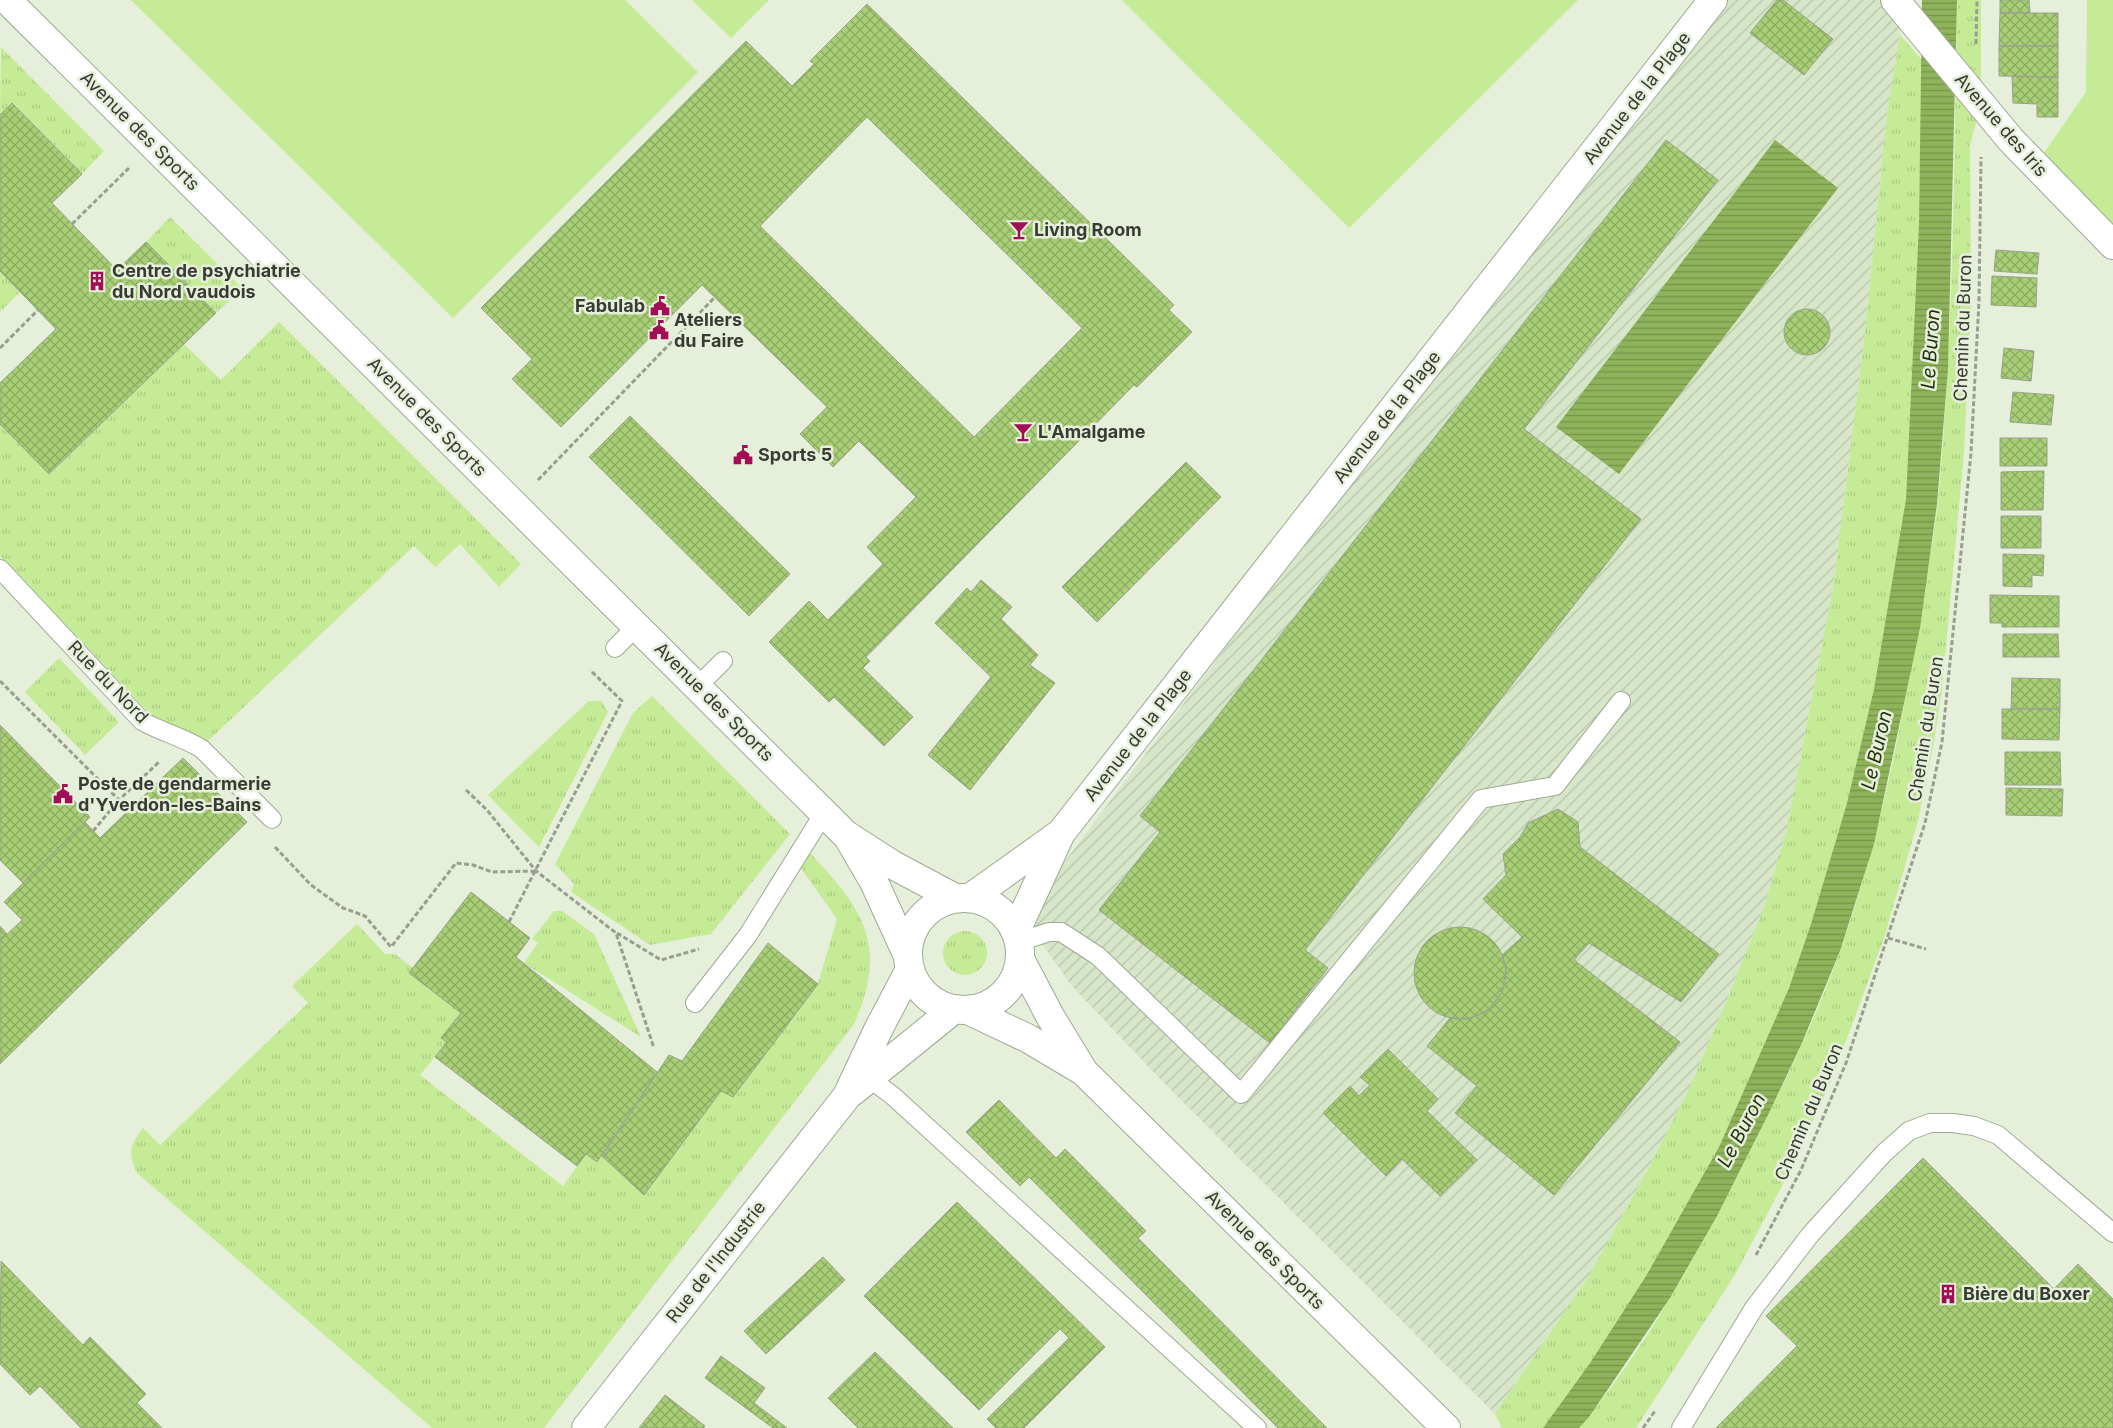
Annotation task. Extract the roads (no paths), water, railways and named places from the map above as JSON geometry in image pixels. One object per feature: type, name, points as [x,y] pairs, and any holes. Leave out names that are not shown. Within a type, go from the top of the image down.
[{"type":"street","name":"Avenue des Sports","points":[[8,0],[845,834],[893,865],[962,898]]},
{"type":"street","name":"Avenue de la Plage","points":[[1018,944],[1061,833],[1713,0]]},
{"type":"street","name":"Avenue des Iris","points":[[1898,4],[1981,105],[2035,166],[2113,245]]},
{"type":"street","name":"Avenue de la Plage","points":[[962,898],[1061,833]]},
{"type":"street","name":"Avenue des Sports","points":[[845,834],[874,882],[908,962]]},
{"type":"street","points":[[962,898],[985,902],[999,910],[1011,922],[1018,944],[1016,976],[1010,988],[988,1006],[962,1010],[927,998],[917,987],[908,962],[910,936],[917,923],[927,911],[940,902],[962,898]]},
{"type":"street","name":"Avenue des Sports","points":[[1018,944],[1050,1016],[1084,1072]]},
{"type":"street","name":"Rue de l'Industrie","points":[[847,1096],[908,962]]},
{"type":"street","name":"Avenue des Sports","points":[[962,1010],[1029,1039],[1084,1072],[1441,1426]]},
{"type":"street","name":"Rue de l'Industrie","points":[[586,1428],[847,1096],[962,1010]]},
{"type":"lane","name":"Rue du Nord","points":[[0,569],[142,721],[158,730],[190,741],[202,748],[272,819]]},
{"type":"lane","points":[[615,648],[637,626]]},
{"type":"lane","points":[[698,686],[722,661]]},
{"type":"lane","points":[[1018,944],[1049,932],[1061,932],[1098,956],[1241,1094],[1481,799],[1555,786],[1621,701]]},
{"type":"lane","points":[[695,1003],[748,935],[824,813]]},
{"type":"lane","points":[[869,1078],[894,1096],[1257,1428]]},
{"type":"lane","points":[[1681,1428],[1754,1308],[1799,1250],[1884,1153],[1909,1132],[1930,1123],[1953,1123],[1974,1126],[1998,1135],[2113,1233]]},
{"type":"water","name":"Le Buron","points":[[1922,0],[1957,0],[1948,369],[1937,504],[1920,628],[1874,844],[1840,951],[1802,1043],[1717,1216],[1670,1298],[1589,1417],[1579,1428],[1543,1428],[1590,1363],[1646,1276],[1719,1147],[1789,988],[1811,924],[1847,803],[1874,689],[1906,499],[1919,223]]},
{"type":"water","points":[[1775,140],[1838,188],[1619,474],[1556,427]]},
{"type":"place","name":"Living Room","points":[[1019,230]]},
{"type":"place","name":"Centre de psychiatrie du Nord vaudois","points":[[97,281]]},
{"type":"place","name":"Fabulab","points":[[660,306]]},
{"type":"place","name":"Ateliers du Faire","points":[[659,330]]},
{"type":"place","name":"L'Amalgame","points":[[1023,432]]},
{"type":"place","name":"Sports 5","points":[[743,455]]},
{"type":"place","name":"Poste de gendarmerie d'Yverdon-les-Bains","points":[[63,794]]},
{"type":"place","name":"Bière du Boxer","points":[[1948,1294]]}]
